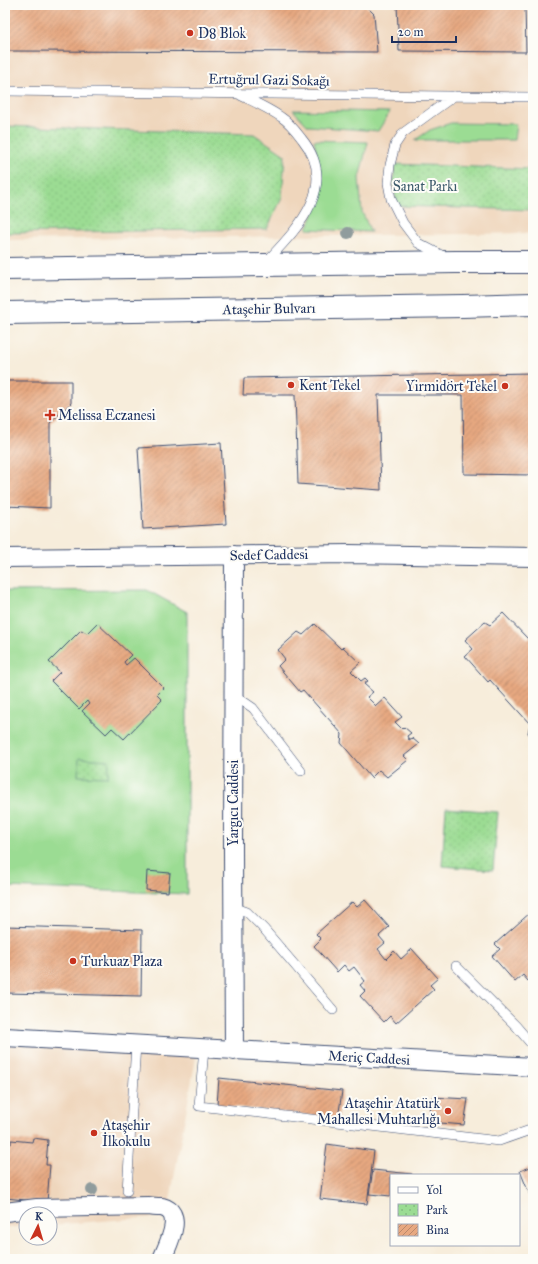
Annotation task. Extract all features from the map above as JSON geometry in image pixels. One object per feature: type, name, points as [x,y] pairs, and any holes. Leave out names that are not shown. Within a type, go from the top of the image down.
[{"type":"main road","points":[[5,269],[533,262]]},
{"type":"main road","name":"Ataşehir Bulvarı","points":[[5,312],[533,304]]},
{"type":"street","name":"Sedef Caddesi","points":[[5,558],[349,554],[533,557]]},
{"type":"street","name":"Yargıcı Caddesi","points":[[234,555],[234,1051]]},
{"type":"street","name":"Meriç Caddesi","points":[[5,1037],[533,1067]]},
{"type":"street","points":[[5,1212],[37,1208],[149,1206],[163,1208],[172,1214],[174,1223],[173,1234],[162,1259]]},
{"type":"lane","name":"Ertuğrul Gazi Sokağı","points":[[5,91],[533,97]]},
{"type":"lane","points":[[239,94],[282,118],[296,131],[310,148],[316,163],[317,179],[315,196],[305,216],[282,246],[263,265]]},
{"type":"lane","points":[[454,96],[404,133],[395,145],[390,165],[388,183],[391,199],[403,223],[418,243],[455,262]]},
{"type":"lane","points":[[234,695],[253,708],[301,771]]},
{"type":"lane","points":[[233,907],[247,912],[264,929],[333,1010]]},
{"type":"lane","points":[[456,966],[516,1026],[533,1046]]},
{"type":"lane","points":[[127,1191],[136,1044]]},
{"type":"lane","points":[[204,1049],[199,1106],[499,1140],[533,1129]]},
{"type":"shaded area","points":[[5,5],[533,5],[533,233],[5,240]]},
{"type":"shaded area","name":"Ataşehir İlkokulu","points":[[5,1040],[197,1052],[167,1216],[58,1224],[58,1206],[18,1206],[18,1227],[5,1228]]},
{"type":"green space","points":[[293,110],[390,112],[378,131],[308,126]]},
{"type":"green space","points":[[451,123],[516,124],[514,140],[415,140],[430,130]]},
{"type":"green space","points":[[5,126],[254,134],[285,155],[282,198],[267,229],[5,233]]},
{"type":"green space","points":[[314,140],[368,142],[359,178],[362,212],[371,232],[307,229],[319,200],[320,171]]},
{"type":"green space","name":"Sanat Parkı","points":[[395,164],[533,169],[533,210],[397,206],[393,185]]},
{"type":"green space","points":[[147,590],[187,612],[187,894],[5,887],[5,591]]},
{"type":"green space","points":[[79,758],[109,760],[108,777],[78,776]]},
{"type":"green space","points":[[446,808],[498,812],[493,870],[442,866]]},
{"type":"building","name":"D8 Blok","points":[[5,5],[365,5],[374,14],[377,52],[5,51]]},
{"type":"building","points":[[397,5],[525,5],[526,52],[399,51]]},
{"type":"building","points":[[533,373],[533,475],[464,474],[463,395],[378,395],[381,490],[298,484],[295,395],[243,395],[244,378]]},
{"type":"building","points":[[5,381],[71,381],[71,403],[50,423],[50,508],[5,506]]},
{"type":"building","points":[[221,443],[226,524],[143,529],[138,448]]},
{"type":"building","points":[[503,613],[528,639],[531,636],[533,639],[533,739],[528,733],[530,724],[490,680],[488,682],[465,656],[473,649],[465,640],[485,622],[490,625]]},
{"type":"building","points":[[97,623],[131,655],[124,662],[126,665],[134,658],[164,688],[157,695],[162,700],[124,739],[112,728],[106,734],[82,711],[89,704],[87,701],[79,709],[51,681],[60,672],[49,662],[81,630],[87,633]]},
{"type":"building","points":[[315,624],[341,649],[343,647],[360,663],[351,671],[361,681],[365,678],[368,681],[364,684],[373,692],[367,697],[376,706],[385,698],[402,717],[395,722],[402,729],[404,727],[411,733],[407,736],[409,740],[412,738],[419,744],[404,756],[408,760],[387,777],[379,770],[371,778],[341,743],[342,734],[303,690],[300,692],[278,666],[285,659],[278,650],[298,632],[303,635]]},
{"type":"building","points":[[147,871],[170,873],[168,892],[146,890]]},
{"type":"building","points":[[365,900],[389,927],[379,936],[385,943],[378,949],[386,959],[394,951],[401,959],[412,949],[438,978],[430,985],[434,989],[396,1023],[390,1016],[384,1022],[360,996],[365,991],[360,985],[365,981],[354,967],[349,971],[344,965],[337,972],[314,946],[321,939],[316,934],[352,902],[357,907]]},
{"type":"building","points":[[531,912],[533,915],[533,977],[528,981],[523,975],[515,982],[492,956],[500,949],[495,944]]},
{"type":"building","name":"Turkuaz Plaza","points":[[5,926],[142,930],[141,996],[5,993]]},
{"type":"building","points":[[219,1078],[342,1091],[338,1119],[217,1105]]},
{"type":"building","name":"Ataşehir Atatürk Mahallesi Muhtarlığı","points":[[432,1097],[468,1099],[464,1125],[429,1122]]},
{"type":"building","points":[[33,1138],[48,1140],[46,1165],[50,1165],[47,1202],[5,1198],[5,1143],[11,1144],[11,1140],[32,1142]]},
{"type":"building","points":[[327,1144],[374,1151],[367,1204],[320,1199]]},
{"type":"building","points":[[533,1166],[533,1203],[520,1171]]},
{"type":"building","points":[[373,1170],[412,1174],[390,1174],[390,1196],[369,1194]]},
{"type":"place","name":"D8 Blok","points":[[190,33]]},
{"type":"place","name":"Kent Tekel","points":[[291,385]]},
{"type":"place","name":"Yirmidört Tekel","points":[[505,386]]},
{"type":"place","name":"Melissa Eczanesi","points":[[50,415]]},
{"type":"place","name":"Turkuaz Plaza","points":[[73,961]]},
{"type":"place","name":"Ataşehir Atatürk Mahallesi Muhtarlığı","points":[[448,1111]]},
{"type":"place","name":"Ataşehir İlkokulu","points":[[94,1133]]}]
